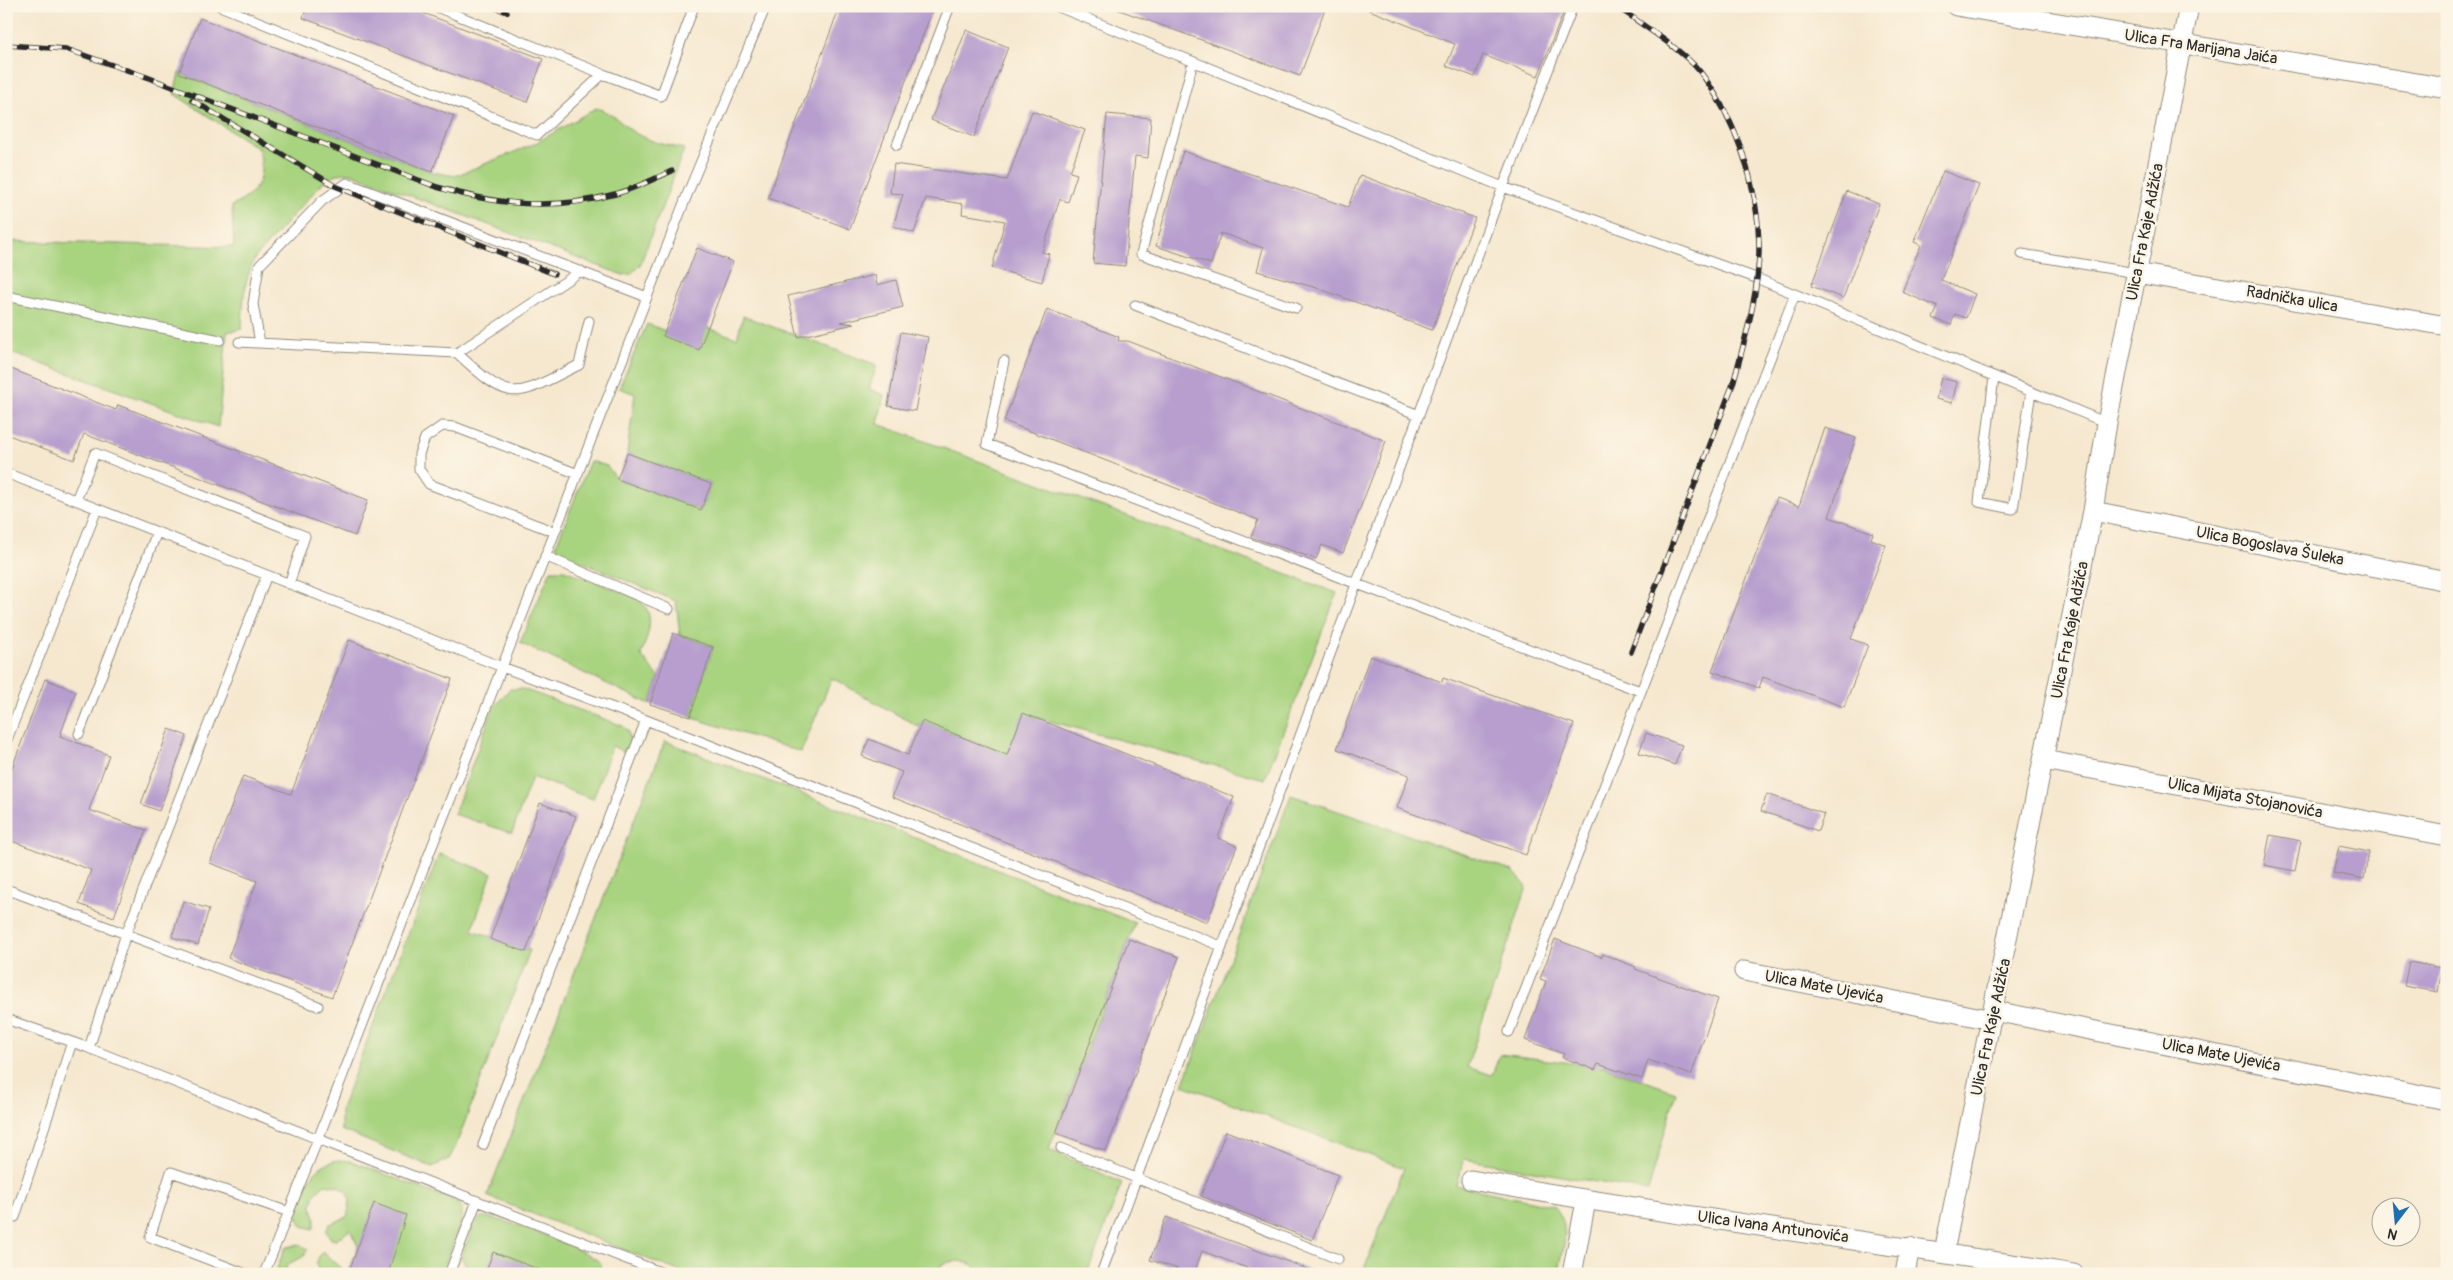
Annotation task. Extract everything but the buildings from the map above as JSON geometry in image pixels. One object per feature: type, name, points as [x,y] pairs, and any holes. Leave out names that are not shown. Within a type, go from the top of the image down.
[{"type":"street","name":"Ulica Fra Marijana Jaića","points":[[1956,6],[2447,88]]},
{"type":"street","name":"Ulica Fra Kaje Adžića","points":[[1944,1252],[1993,1016],[2093,511],[2107,423],[2189,6]]},
{"type":"street","name":"Radnička ulica","points":[[2136,273],[2447,326]]},
{"type":"street","name":"Ulica Bogoslava Šuleka","points":[[2093,511],[2447,581]]},
{"type":"street","name":"Ulica Mijata Stojanovića","points":[[2044,760],[2447,836]]},
{"type":"street","name":"Ulica Mate Ujevića","points":[[1744,971],[2447,1100]]},
{"type":"street","name":"Ulica Ivana Antunovića","points":[[1471,1180],[1586,1201],[1944,1252],[2074,1274]]},
{"type":"street","points":[[1572,1274],[1586,1201]]},
{"type":"street","points":[[1905,1274],[1910,1247]]},
{"type":"lane","points":[[220,6],[537,135],[603,74]]},
{"type":"lane","points":[[434,6],[661,96],[694,6]]},
{"type":"lane","points":[[264,1274],[689,190],[766,6]]},
{"type":"lane","points":[[897,144],[950,6]]},
{"type":"lane","points":[[1056,6],[1503,187],[1756,278],[2107,423]]},
{"type":"lane","points":[[1101,1274],[1503,187],[1573,6]]},
{"type":"lane","points":[[1193,62],[1141,254],[1296,308]]},
{"type":"lane","points":[[260,343],[253,304],[259,266],[322,201],[347,182],[647,297]]},
{"type":"lane","points":[[2022,254],[2136,273]]},
{"type":"lane","points":[[239,342],[457,353],[581,271]]},
{"type":"lane","points":[[1509,1032],[1795,294]]},
{"type":"lane","points":[[6,296],[220,340]]},
{"type":"lane","points":[[1135,305],[1419,415]]},
{"type":"lane","points":[[457,353],[487,381],[505,391],[528,390],[579,364],[589,321]]},
{"type":"lane","points":[[1004,361],[988,444],[1357,582],[1640,691]]},
{"type":"lane","points":[[1994,377],[1979,502],[2013,509],[2031,392]]},
{"type":"lane","points":[[555,532],[429,484],[419,469],[419,454],[425,438],[442,426],[455,427],[578,474]]},
{"type":"lane","points":[[76,500],[95,453],[305,536],[289,584]]},
{"type":"lane","points":[[6,473],[502,667],[646,720],[1221,946]]},
{"type":"lane","points":[[6,742],[97,508]]},
{"type":"lane","points":[[79,734],[157,532]]},
{"type":"lane","points":[[545,556],[670,609]]},
{"type":"lane","points":[[89,1048],[126,934],[267,575]]},
{"type":"lane","points":[[483,1145],[646,720]]},
{"type":"lane","points":[[6,889],[318,1006]]},
{"type":"lane","points":[[6,1019],[89,1048],[665,1274]]},
{"type":"lane","points":[[15,1218],[72,1042]]},
{"type":"lane","points":[[1060,1148],[1338,1259]]},
{"type":"lane","points":[[246,1274],[150,1237],[171,1172],[289,1212]]},
{"type":"lane","points":[[448,1274],[477,1201]]},
{"type":"green space","points":[[179,73],[432,172],[455,176],[534,144],[596,108],[612,115],[630,130],[647,139],[684,149],[640,265],[631,274],[623,275],[350,173],[337,174],[325,180],[255,258],[251,267],[244,293],[242,329],[227,332],[218,427],[6,351],[6,241],[234,247],[232,206],[248,196],[258,184],[261,168],[259,149],[174,94]]},
{"type":"green space","points":[[743,316],[877,365],[869,389],[884,395],[878,424],[1337,593],[1265,779],[1023,714],[1007,755],[922,721],[919,727],[832,678],[801,752],[690,717],[713,647],[680,635],[676,601],[562,554],[556,545],[590,461],[607,466],[617,479],[701,510],[711,484],[627,453],[635,394],[619,388],[647,324],[701,344],[705,327],[737,338]]},
{"type":"green space","points":[[551,570],[564,570],[637,598],[643,604],[649,618],[649,625],[641,655],[659,677],[650,704],[520,643]]},
{"type":"green space","points":[[510,689],[523,689],[623,726],[628,731],[630,741],[624,752],[612,746],[593,799],[532,777],[512,833],[454,814],[493,708]]},
{"type":"green space","points":[[665,741],[1135,923],[1049,1149],[1122,1183],[1087,1274],[978,1274],[972,1265],[957,1261],[942,1264],[938,1274],[686,1274],[487,1196]]},
{"type":"green space","points":[[1291,795],[1513,871],[1527,887],[1467,1067],[1492,1075],[1500,1054],[1605,1067],[1676,1092],[1648,1191],[1464,1159],[1456,1185],[1554,1206],[1560,1213],[1565,1238],[1558,1274],[1362,1274],[1404,1168],[1183,1085]]},
{"type":"green space","points":[[439,854],[492,873],[472,930],[530,950],[455,1148],[449,1159],[432,1167],[341,1130],[341,1109]]},
{"type":"green space","points":[[338,1160],[351,1161],[454,1201],[462,1207],[462,1219],[441,1274],[348,1274],[358,1246],[350,1230],[336,1240],[331,1239],[326,1231],[330,1224],[347,1217],[350,1202],[348,1193],[338,1186],[325,1184],[315,1193],[312,1205],[315,1225],[313,1229],[302,1226],[297,1216],[309,1180],[320,1168]]},
{"type":"green space","points":[[481,1217],[524,1227],[578,1250],[601,1263],[599,1274],[570,1274],[558,1269],[555,1274],[466,1274],[468,1269],[461,1257],[474,1225]]},
{"type":"green space","points":[[299,1244],[308,1249],[303,1257],[288,1264],[284,1274],[275,1274],[285,1248]]},
{"type":"green space","points":[[323,1252],[347,1274],[320,1274],[316,1264],[320,1254]]},
{"type":"railway","points":[[492,6],[507,12]]},
{"type":"railway","points":[[1614,6],[1683,54],[1696,67],[1714,91],[1725,111],[1743,154],[1754,198],[1759,243],[1759,261],[1754,296],[1747,332],[1733,384],[1631,652]]},
{"type":"railway","points":[[6,45],[66,49],[144,76],[437,187],[481,198],[525,204],[569,203],[622,192],[672,171]]},
{"type":"railway","points":[[192,100],[335,186],[554,274]]}]
